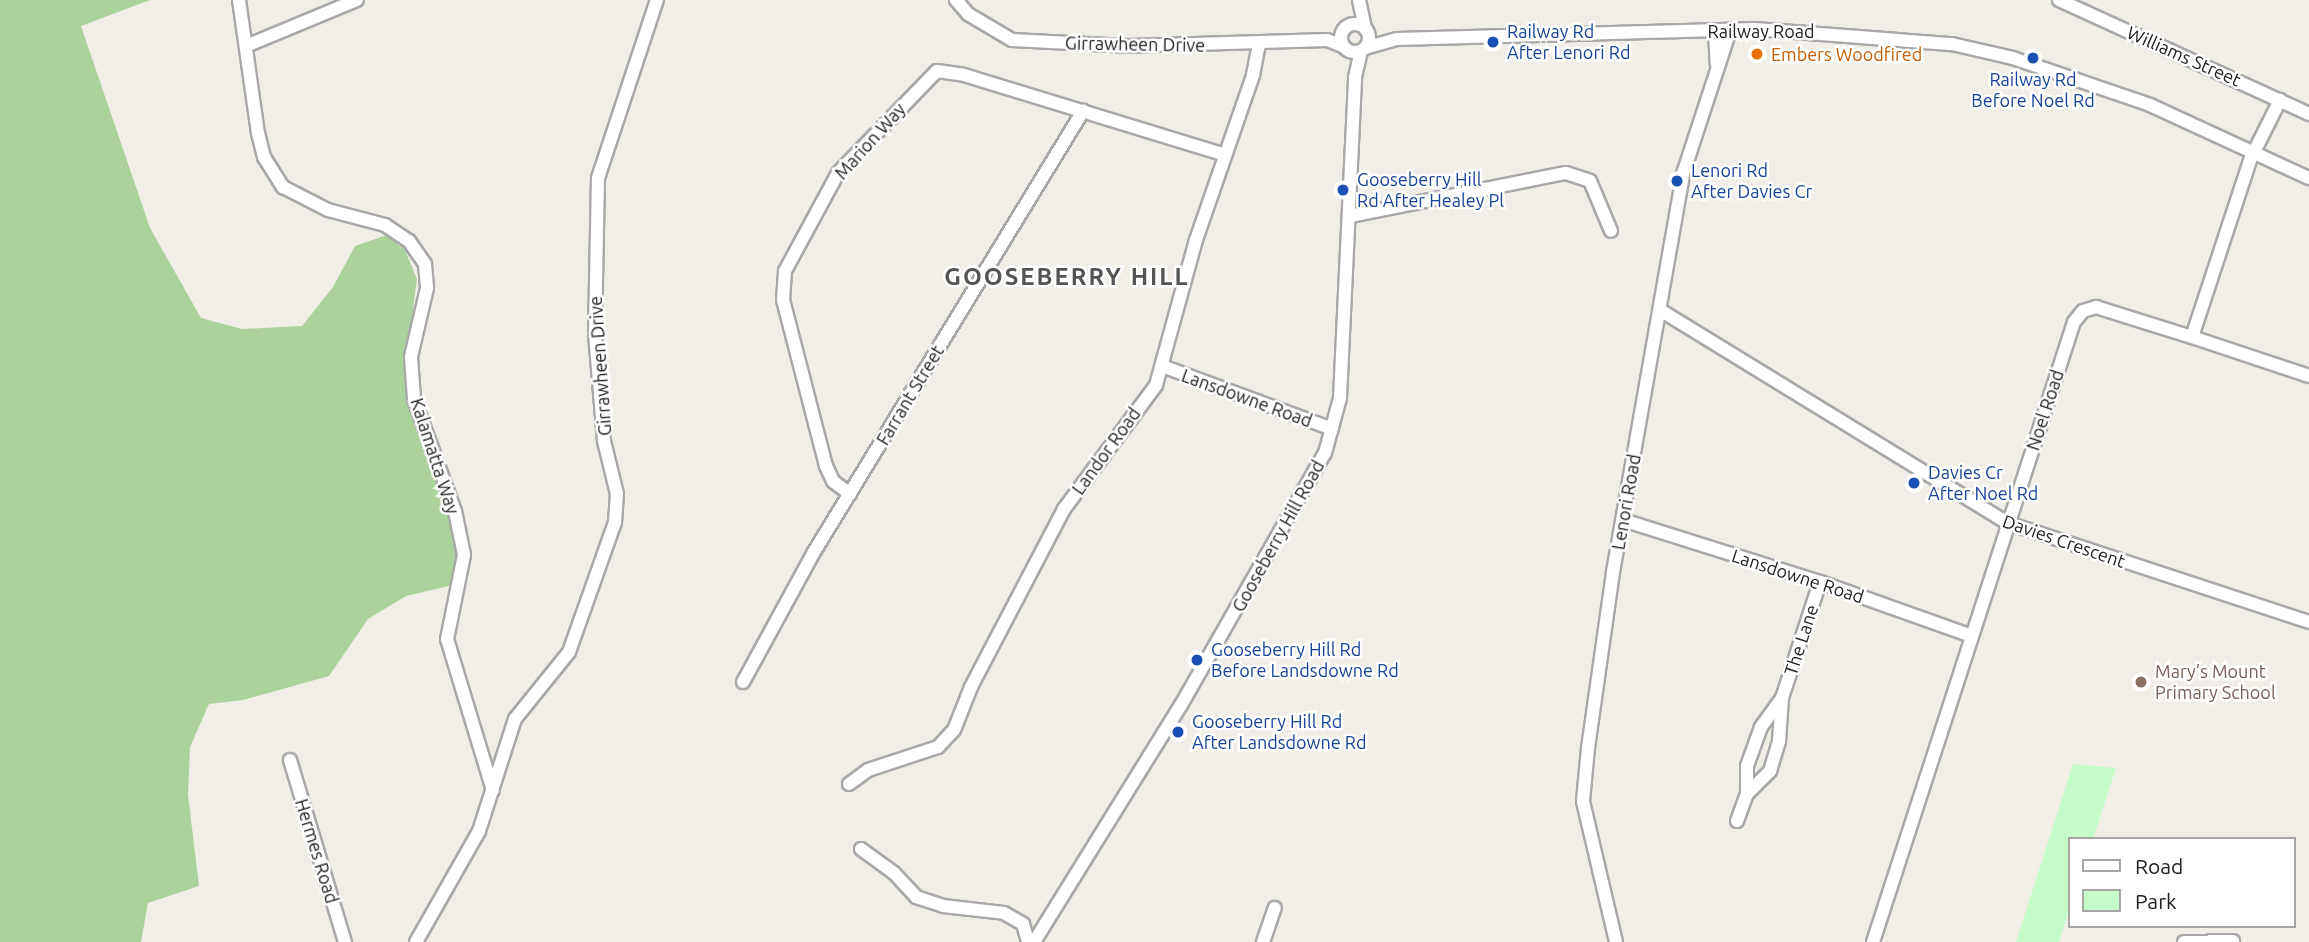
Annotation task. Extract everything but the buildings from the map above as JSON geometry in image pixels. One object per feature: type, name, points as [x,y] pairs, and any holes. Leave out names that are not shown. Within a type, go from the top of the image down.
[{"type":"street","name":"Kalamatta Way","points":[[239,0],[264,157],[283,187],[328,210],[385,225],[409,241],[425,264],[427,288],[411,357],[414,399],[455,511],[464,555],[447,639],[493,792]]},
{"type":"street","points":[[246,46],[357,0]]},
{"type":"street","name":"Girrawheen Drive","points":[[416,942],[479,831],[515,719],[569,652],[579,631],[615,522],[617,494],[604,441],[595,334],[598,178],[657,0]]},
{"type":"street","name":"Girrawheen Drive","points":[[956,0],[968,14],[1012,40],[1259,45],[1344,38]]},
{"type":"street","name":"Williams Street","points":[[2059,0],[2309,114]]},
{"type":"street","points":[[1359,3],[1366,30]]},
{"type":"street","points":[[1359,3],[1344,38],[1363,50]]},
{"type":"street","name":"Railway Road","points":[[1344,38],[1366,30],[1398,39]]},
{"type":"street","name":"Gooseberry Hill Road","points":[[1034,942],[1307,488],[1332,429],[1340,398],[1355,77],[1366,30]]},
{"type":"street","name":"Railway Road","points":[[1363,50],[1398,39],[1730,30],[1831,32],[1977,49],[2150,104],[2309,178]]},
{"type":"street","name":"Lenori Road","points":[[1616,942],[1583,802],[1623,520],[1684,171],[1730,30]]},
{"type":"street","name":"Lenori Road","points":[[1715,31],[1717,64]]},
{"type":"street","name":"Gooseberry Hill Road","points":[[1344,38],[1355,77]]},
{"type":"street","name":"Landor Road","points":[[849,784],[869,770],[938,747],[954,730],[971,687],[1064,509],[1156,385],[1223,154],[1253,75],[1259,45]]},
{"type":"street","name":"Marion Way","points":[[850,494],[833,481],[825,466],[783,300],[785,271],[838,173],[937,71],[1083,111],[1223,154]]},
{"type":"street","points":[[2192,337],[2255,152],[2280,100]]},
{"type":"street","name":"Farrant Street","points":[[743,682],[850,494],[1083,111]]},
{"type":"street","points":[[1350,216],[1566,173],[1590,181],[1611,231]]},
{"type":"street","name":"Noel Road","points":[[1874,942],[2008,523],[2078,315],[2096,307],[2309,376]]},
{"type":"street","name":"Davies Crescent","points":[[1660,310],[2008,523],[2309,622]]},
{"type":"street","name":"Lansdowne Road","points":[[1162,366],[1332,429]]},
{"type":"street","name":"Lansdowne Road","points":[[1623,520],[1820,582],[1972,636]]},
{"type":"street","name":"The Lane","points":[[1746,794],[1770,771],[1779,741],[1782,698],[1820,582]]},
{"type":"street","name":"The Lane","points":[[1737,821],[1746,794],[1746,766],[1761,727],[1782,698]]},
{"type":"street","name":"Hermes Road","points":[[290,760],[345,942]]},
{"type":"street","points":[[861,849],[894,873],[916,897],[943,906],[1004,913],[1023,924],[1028,942]]},
{"type":"street","points":[[1263,942],[1275,908]]},
{"type":"street","points":[[2184,942],[2233,941]]},
{"type":"green space","points":[[0,0],[150,0],[81,26],[150,228],[201,318],[242,329],[302,326],[333,287],[355,246],[387,235],[405,250],[417,279],[404,381],[446,494],[460,556],[453,585],[406,596],[368,619],[329,676],[243,700],[209,704],[190,747],[188,795],[199,886],[148,903],[141,942],[0,942]]},
{"type":"green space","points":[[2073,764],[2116,768],[2094,837],[2068,837],[2068,914],[2059,942],[2016,942]]},
{"type":"place","name":"Railway Rd After Lenori Rd","points":[[1493,42]]},
{"type":"place","name":"Embers Woodfired","points":[[1757,54]]},
{"type":"place","name":"Railway Rd Before Noel Rd","points":[[2033,58]]},
{"type":"place","name":"Lenori Rd After Davies Cr","points":[[1677,181]]},
{"type":"place","name":"Gooseberry Hill Rd After Healey Pl","points":[[1343,190]]},
{"type":"place","name":"Davies Cr After Noel Rd","points":[[1914,483]]},
{"type":"place","name":"Gooseberry Hill Rd Before Landsdowne Rd","points":[[1197,660]]},
{"type":"place","name":"Mary’s Mount Primary School","points":[[2141,682]]},
{"type":"place","name":"Gooseberry Hill Rd After Landsdowne Rd","points":[[1178,732]]},
{"type":"district","name":"GOOSEBERRY HILL","points":[[1067,277]]}]
